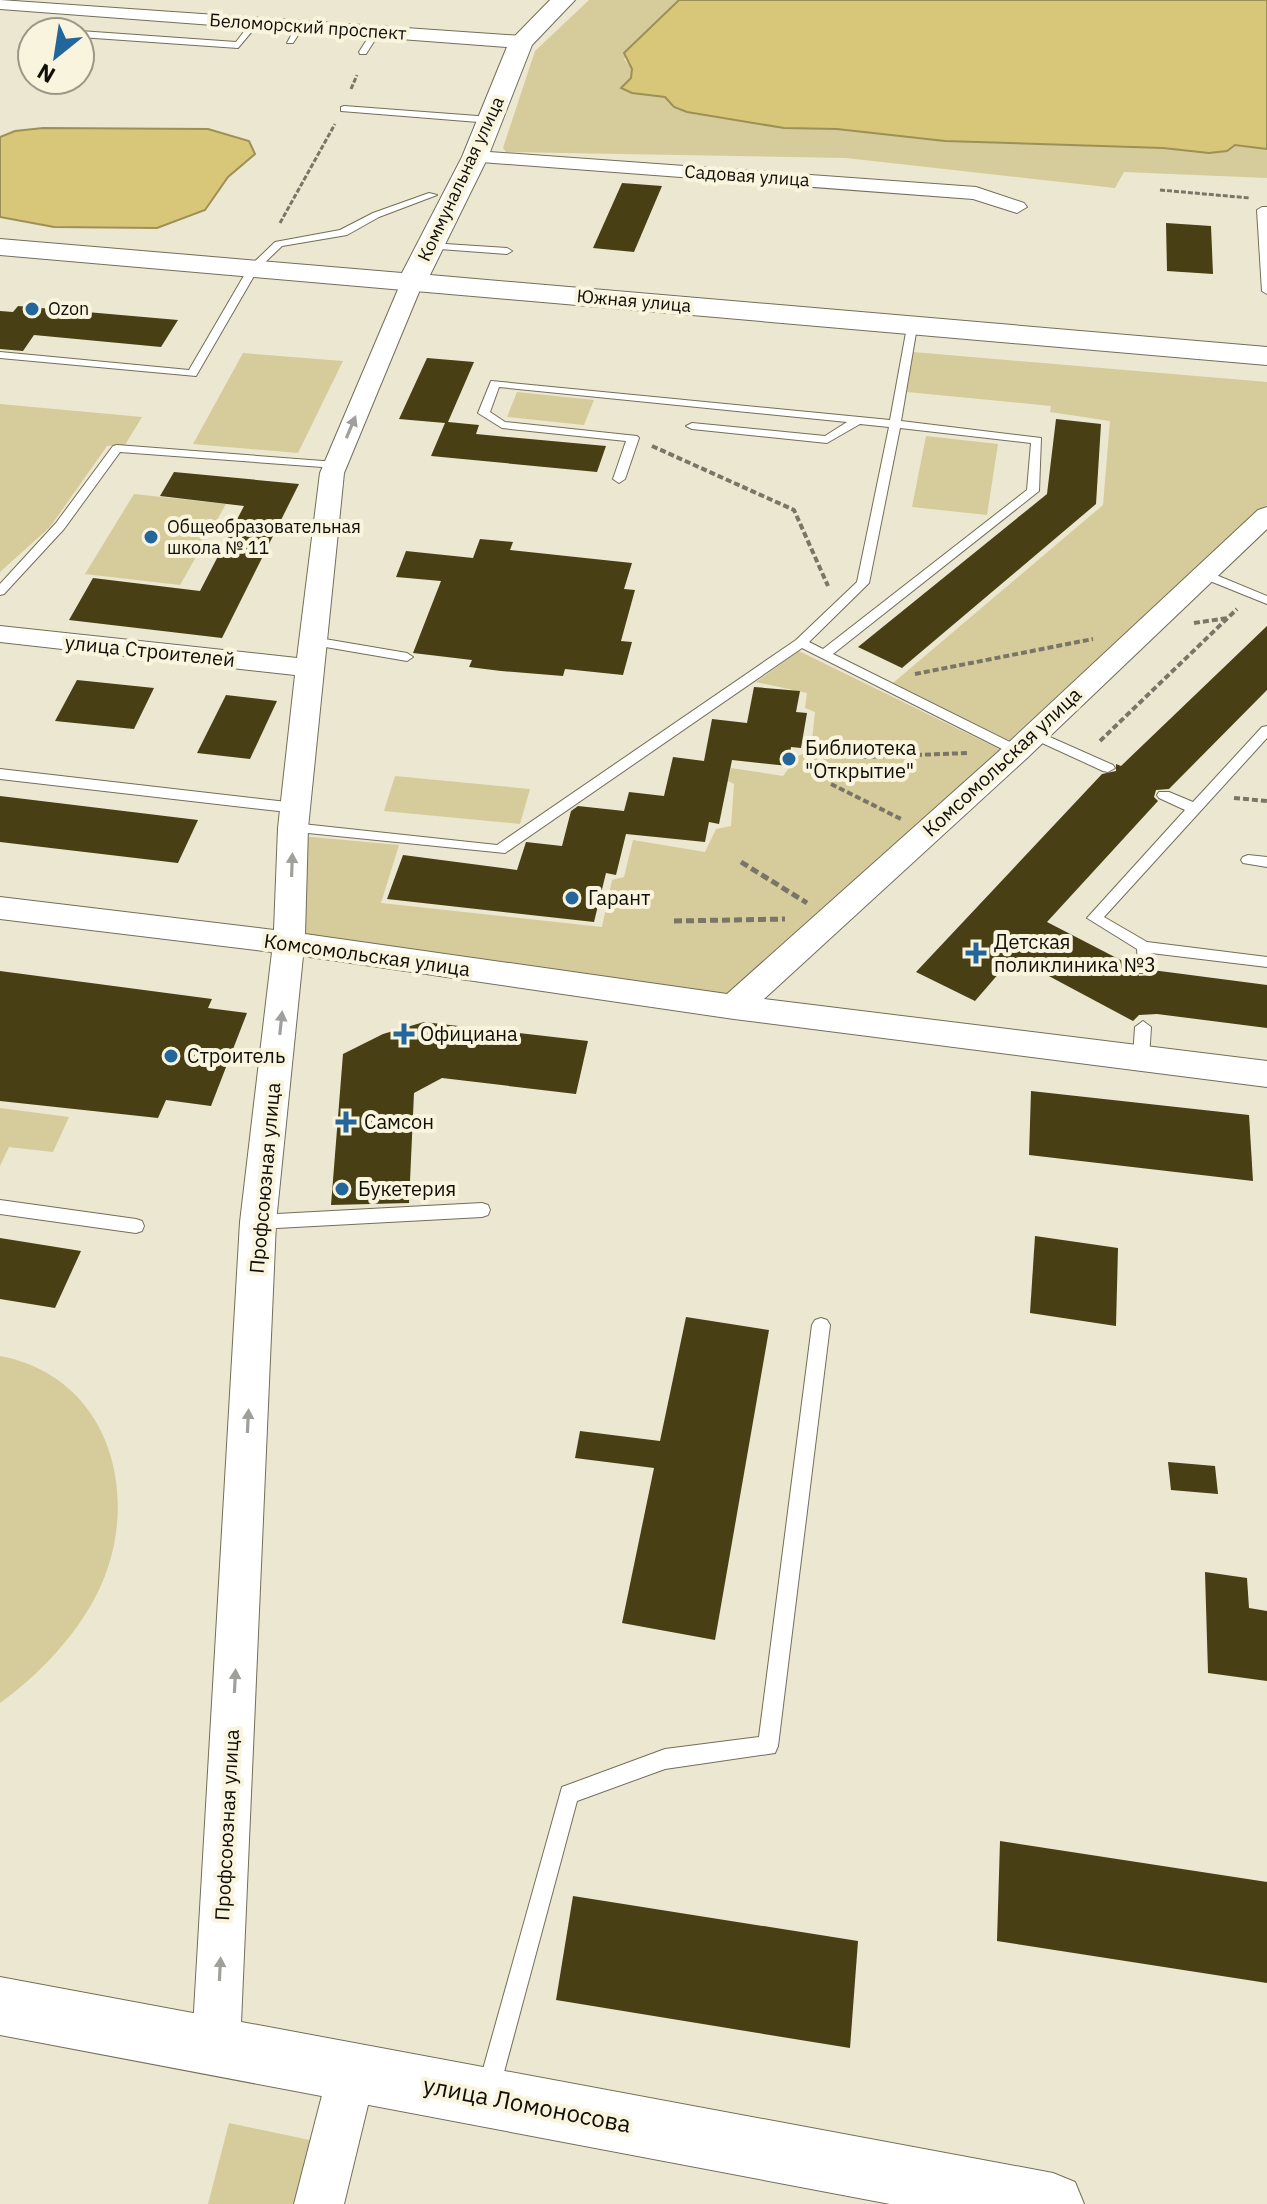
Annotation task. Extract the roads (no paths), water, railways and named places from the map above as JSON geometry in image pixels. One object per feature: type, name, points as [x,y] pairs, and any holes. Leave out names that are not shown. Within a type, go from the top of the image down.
[{"type":"main road","name":"Коммунальная улица","points":[[413,280],[475,157],[521,42],[563,0]]},
{"type":"main road","name":"Южная улица","points":[[0,247],[413,280],[912,327],[1267,356]]},
{"type":"street","name":"Беломорский проспект","points":[[0,4],[255,23],[295,33],[376,32],[521,42]]},
{"type":"street","name":"Садовая улица","points":[[475,157],[976,193],[1017,207]]},
{"type":"street","name":"Профсоюзная улица","points":[[216,2046],[258,1222],[289,943],[294,818],[313,641],[336,465],[413,280]]},
{"type":"street","name":"Комсомольская улица","points":[[734,1007],[1026,742],[1267,515]]},
{"type":"street","name":"улица Строителей","points":[[0,634],[300,667]]},
{"type":"street","name":"Комсомольская улица","points":[[0,908],[289,943],[734,1007],[1142,1043],[1267,1074]]},
{"type":"street","name":"улица Ломоносова","points":[[0,2006],[1053,2204]]},
{"type":"street","points":[[319,2204],[352,2072]]},
{"type":"lane","points":[[93,16],[97,11]]},
{"type":"lane","points":[[96,34],[238,45],[255,23]]},
{"type":"lane","points":[[363,52],[376,32]]},
{"type":"lane","points":[[344,109],[491,120]]},
{"type":"lane","points":[[0,355],[192,374],[254,267],[279,244],[343,233],[376,215],[432,195]]},
{"type":"lane","points":[[1267,210],[1262,210],[1267,291]]},
{"type":"lane","points":[[430,246],[507,251]]},
{"type":"lane","points":[[0,774],[500,850],[801,643],[863,583],[912,327]]},
{"type":"lane","points":[[619,479],[633,438],[502,425],[484,413],[495,383],[1037,440],[1033,491],[824,654]]},
{"type":"lane","points":[[692,426],[827,440],[858,420]]},
{"type":"lane","points":[[0,591],[60,526],[117,448],[336,465]]},
{"type":"lane","points":[[1204,574],[1267,600]]},
{"type":"lane","points":[[313,641],[407,657]]},
{"type":"lane","points":[[801,643],[878,681],[1026,742],[1083,757],[1108,768]]},
{"type":"lane","points":[[1267,730],[1094,918],[1144,947],[1267,962]]},
{"type":"lane","points":[[1164,795],[1193,808]]},
{"type":"lane","points":[[1248,860],[1267,862]]},
{"type":"lane","points":[[1144,947],[1144,969]]},
{"type":"lane","points":[[0,1207],[136,1226]]},
{"type":"lane","points":[[258,1222],[482,1210]]},
{"type":"lane","points":[[486,2097],[569,1794],[665,1759],[768,1746],[821,1325]]},
{"type":"place","name":"Ozon","points":[[32,309]]},
{"type":"place","name":"Общеобразовательная школа № 11","points":[[151,537]]},
{"type":"place","name":"Библиотека \"Открытие\"","points":[[789,759]]},
{"type":"place","name":"Гарант","points":[[572,898]]},
{"type":"place","name":"Детская поликлиника №3","points":[[976,953]]},
{"type":"place","name":"Официана","points":[[404,1034]]},
{"type":"place","name":"Строитель","points":[[171,1056]]},
{"type":"place","name":"Самсон","points":[[346,1122]]},
{"type":"place","name":"Букетерия","points":[[342,1189]]}]
